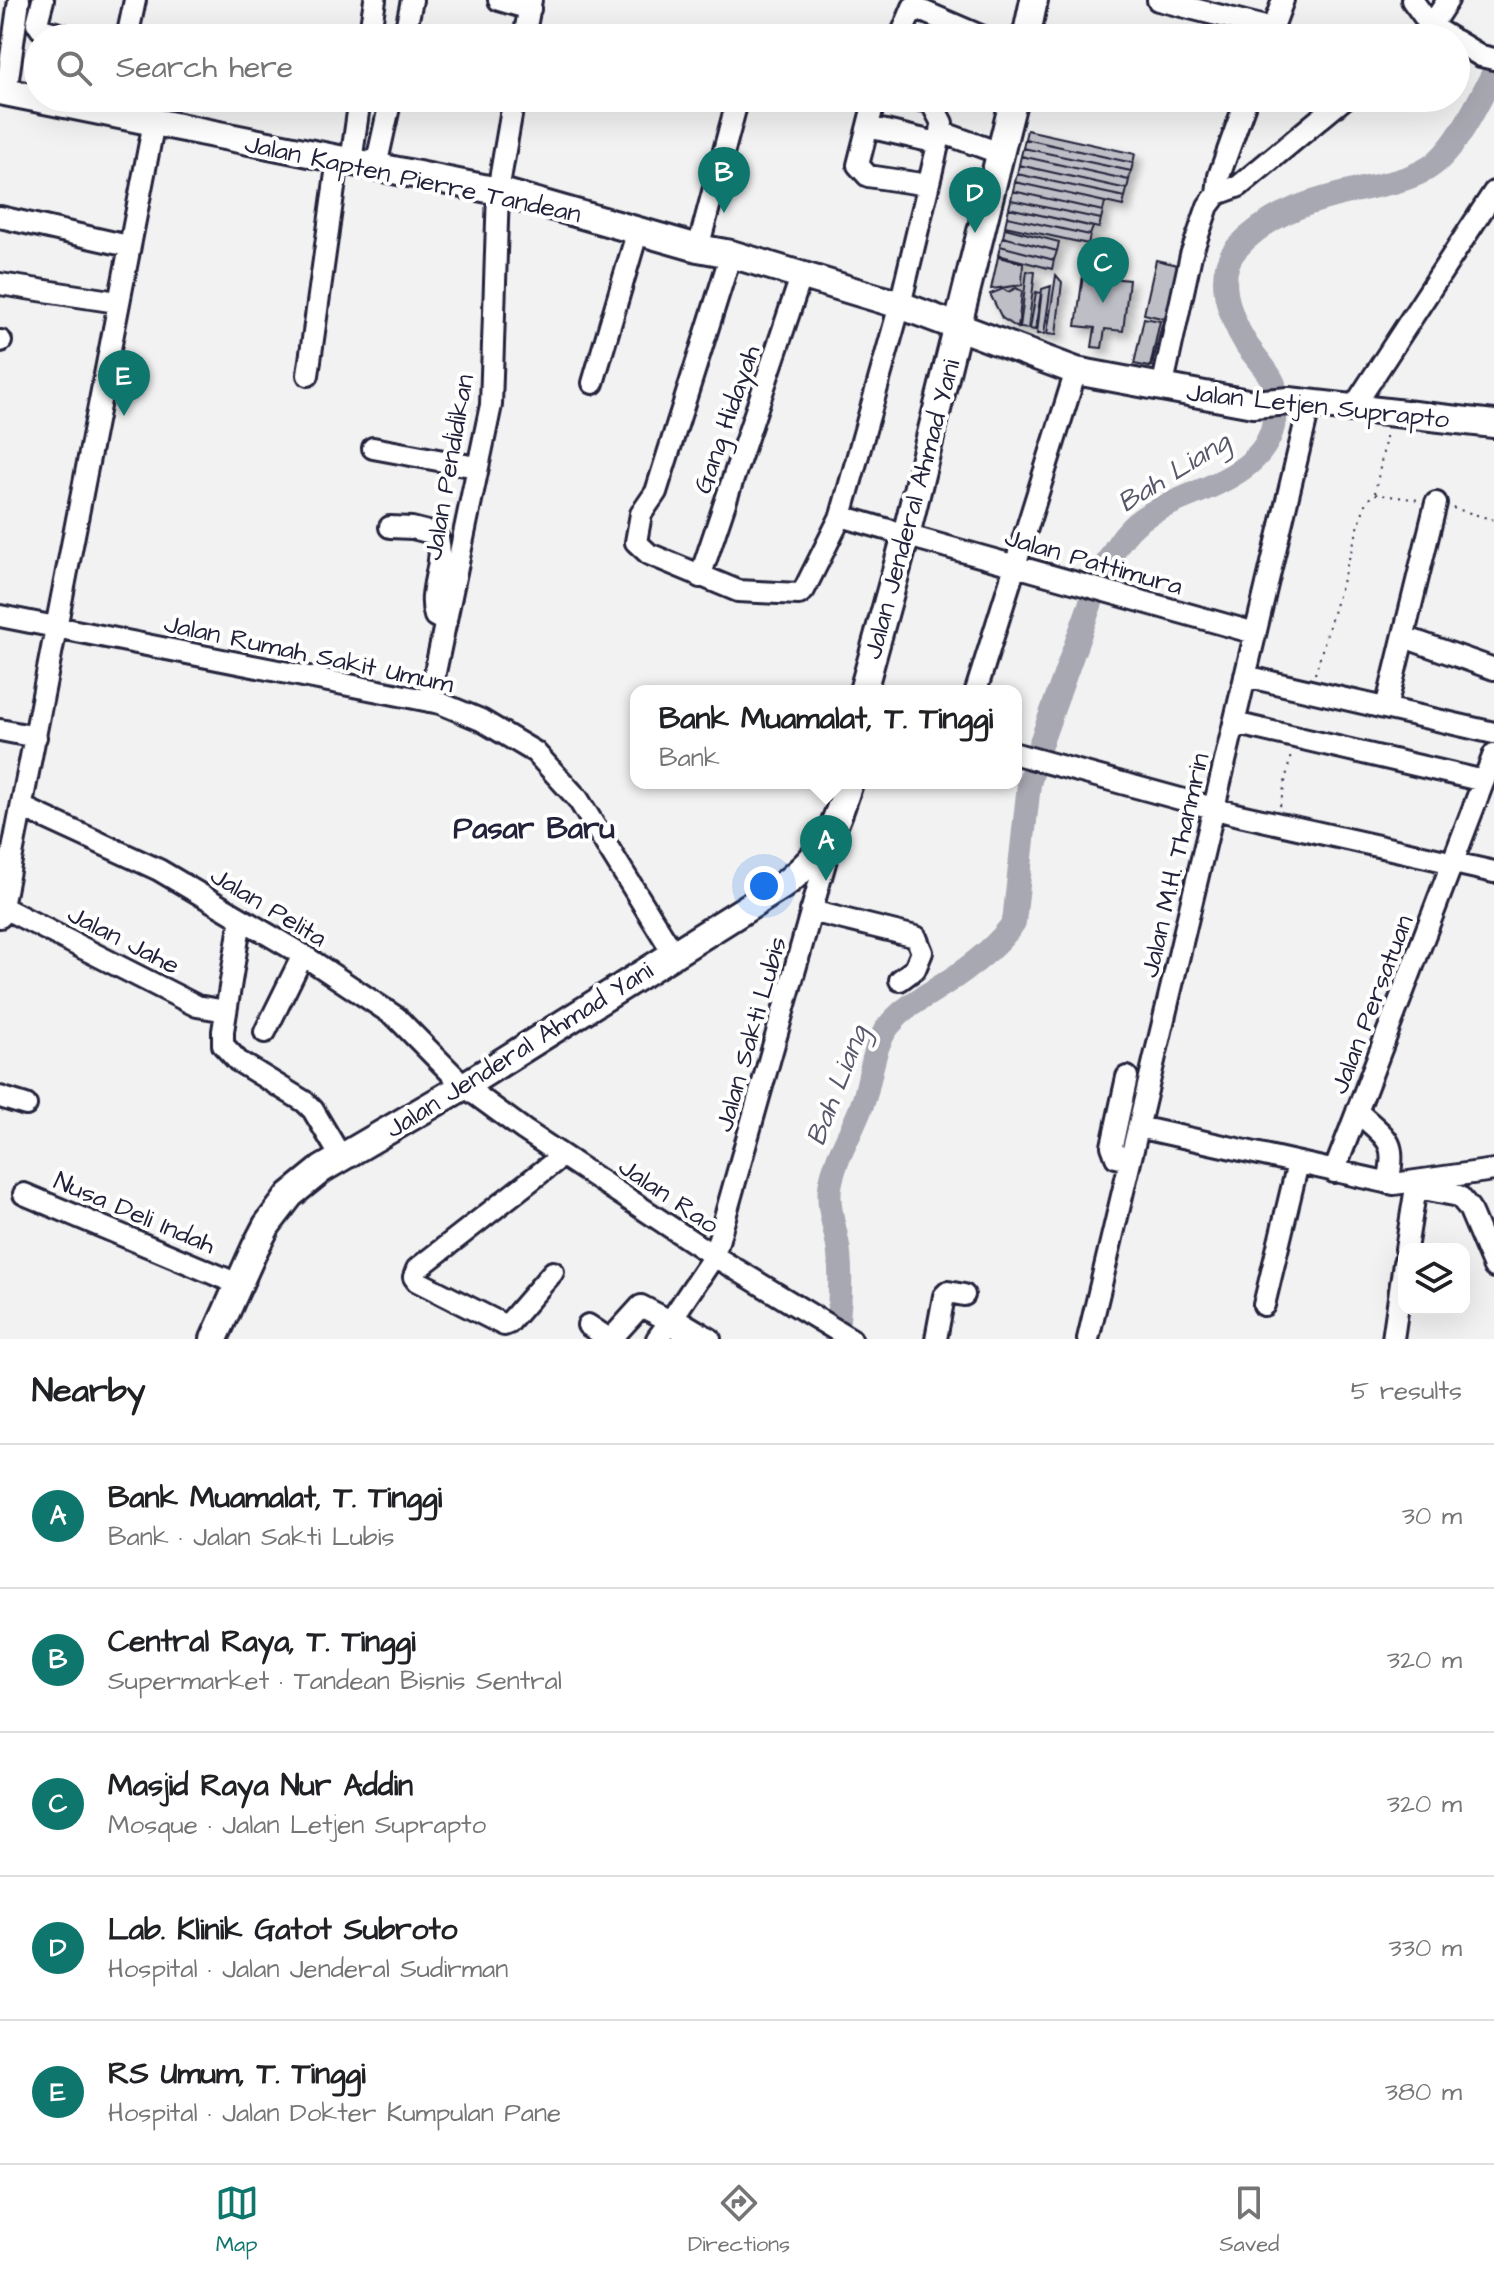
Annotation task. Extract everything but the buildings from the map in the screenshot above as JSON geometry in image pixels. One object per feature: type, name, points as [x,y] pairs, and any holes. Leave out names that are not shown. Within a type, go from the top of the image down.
[{"type":"main road","points":[[1029,24],[1034,0]]},
{"type":"main road","points":[[1041,24],[1046,0]]},
{"type":"main road","name":"Jalan Kapten Pierre Tandean","points":[[3,92],[24,95]]},
{"type":"main road","name":"Jalan Kapten Pierre Tandean","points":[[128,112],[154,122],[498,191],[698,248],[731,254],[900,305],[968,330]]},
{"type":"main road","points":[[968,330],[1011,112]]},
{"type":"main road","points":[[968,330],[1022,112]]},
{"type":"main road","name":"Jalan Letjen Suprapto","points":[[968,330],[1076,371],[1162,388],[1253,404],[1299,402],[1494,424]]},
{"type":"main road","name":"Jalan Jenderal Ahmad Yani","points":[[878,685],[913,537],[968,330]]},
{"type":"main road","name":"Jalan Jenderal Ahmad Yani","points":[[865,685],[913,537]]},
{"type":"main road","name":"Jalan Jenderal Ahmad Yani","points":[[672,949],[792,859],[818,825],[831,789]]},
{"type":"main road","name":"Jalan Jenderal Ahmad Yani","points":[[214,1339],[267,1225],[290,1195],[322,1169],[460,1081],[672,949],[782,886],[807,867],[824,846],[835,826],[847,789]]},
{"type":"main road","name":"Jalan Jenderal Ahmad Yani","points":[[200,1339],[252,1217],[280,1183],[335,1147],[460,1081]]},
{"type":"street","points":[[3,92],[19,0]]},
{"type":"street","points":[[38,24],[43,0]]},
{"type":"street","points":[[130,24],[135,0]]},
{"type":"street","points":[[371,24],[375,0]]},
{"type":"street","points":[[407,24],[412,0]]},
{"type":"street","points":[[499,0],[530,4],[526,24]]},
{"type":"street","points":[[1158,0],[1240,24]]},
{"type":"street","points":[[1274,24],[1283,0]]},
{"type":"street","points":[[1412,0],[1421,24]]},
{"type":"street","points":[[1430,24],[1448,0]]},
{"type":"street","points":[[902,24],[905,3],[953,24]]},
{"type":"street","points":[[1470,48],[1488,58]]},
{"type":"street","points":[[308,375],[355,162],[359,112]]},
{"type":"street","points":[[355,162],[383,112]]},
{"type":"street","name":"Jalan Pendidikan","points":[[429,701],[491,405],[498,191],[512,112]]},
{"type":"street","points":[[698,248],[734,112]]},
{"type":"street","points":[[872,112],[859,159],[862,171],[868,176],[928,185]]},
{"type":"street","points":[[731,254],[656,492],[641,514],[636,542],[649,554],[738,591],[799,594],[804,590],[841,516],[900,305],[940,138],[942,123],[936,112]]},
{"type":"street","points":[[1162,388],[1191,255],[1208,206],[1217,194],[1219,176],[1242,112]]},
{"type":"street","points":[[1217,194],[1239,186],[1328,112]]},
{"type":"street","points":[[1,910],[154,122]]},
{"type":"street","points":[[868,127],[940,138],[1002,154]]},
{"type":"street","points":[[1353,408],[1494,192]]},
{"type":"street","points":[[0,217],[128,246]]},
{"type":"street","points":[[593,383],[638,230]]},
{"type":"street","name":"Gang Hidayah","points":[[700,577],[801,277]]},
{"type":"street","points":[[0,284],[117,302]]},
{"type":"street","points":[[978,685],[1076,371]]},
{"type":"street","name":"Jalan M.H. Thanmrin","points":[[1088,1339],[1255,633],[1299,402]]},
{"type":"street","points":[[373,448],[476,467]]},
{"type":"street","points":[[1386,708],[1436,503]]},
{"type":"street","name":"Jalan Pattimura","points":[[841,516],[1255,633]]},
{"type":"street","points":[[390,527],[436,534],[441,545],[432,606],[435,616],[446,622]]},
{"type":"street","name":"Jalan Rumah Sakit Umum","points":[[0,616],[429,701],[481,720],[535,752],[578,799],[672,949]]},
{"type":"street","points":[[1404,637],[1494,669]]},
{"type":"street","points":[[1245,676],[1494,733]]},
{"type":"street","points":[[1234,723],[1484,781]]},
{"type":"street","points":[[0,730],[36,737]]},
{"type":"street","name":"Jalan Persatuan","points":[[1336,1168],[1494,754]]},
{"type":"street","points":[[1022,756],[1058,768],[1276,823],[1494,872]]},
{"type":"street","name":"Jalan Pelita","points":[[22,807],[159,870],[303,955],[396,1017],[460,1081]]},
{"type":"street","name":"Jalan Sakti Lubis","points":[[657,1339],[676,1325],[714,1256],[835,826]]},
{"type":"street","name":"Jalan Jahe","points":[[1,910],[197,1006],[226,1011]]},
{"type":"street","points":[[811,911],[916,937],[922,952],[919,961],[915,969],[900,980]]},
{"type":"street","points":[[241,919],[223,1045],[238,1061],[305,1102],[335,1147]]},
{"type":"street","points":[[265,1032],[303,955]]},
{"type":"street","points":[[1127,1077],[1112,1146],[1116,1157],[1130,1160]]},
{"type":"street","name":"Jalan Rao","points":[[460,1081],[562,1156],[714,1256],[851,1339]]},
{"type":"street","points":[[0,1097],[26,1105]]},
{"type":"street","points":[[1357,1111],[1392,1148],[1391,1183]]},
{"type":"street","points":[[1138,1127],[1298,1163],[1336,1168],[1391,1183],[1416,1184],[1494,1170]]},
{"type":"street","points":[[553,1272],[504,1325],[414,1277],[417,1269],[562,1156]]},
{"type":"street","points":[[1264,1305],[1298,1163]]},
{"type":"street","points":[[1407,1243],[1416,1184]]},
{"type":"street","points":[[1416,1184],[1459,1196],[1469,1208],[1494,1267]]},
{"type":"street","name":"Nusa Deli Indah","points":[[24,1194],[226,1279]]},
{"type":"street","points":[[936,1339],[944,1296],[948,1292],[964,1295]]},
{"type":"street","points":[[1393,1339],[1398,1304]]},
{"type":"street","points":[[588,1325],[610,1339],[641,1306],[710,1339]]},
{"type":"path","points":[[1309,691],[1366,501],[1375,494],[1388,427]]},
{"type":"path","points":[[1375,494],[1436,503],[1494,520]]},
{"type":"path","points":[[1276,823],[1291,752]]},
{"type":"waterway","name":"Bah Liang","points":[[836,1339],[840,1265],[829,1196],[836,1164],[861,1107],[877,1047],[886,1030],[909,1006],[981,957],[1014,922],[1029,784],[1100,577],[1118,544],[1143,518],[1239,471],[1255,458],[1267,441],[1274,421],[1274,384],[1234,322],[1225,283],[1230,259],[1251,235],[1280,215],[1331,197],[1404,179],[1436,163],[1465,126],[1494,72]]},
{"type":"place","name":"Central Raya, T. Tinggi","points":[[724,213]]},
{"type":"place","name":"Lab. Klinik Gatot Subroto","points":[[975,233]]},
{"type":"place","name":"Masjid Raya Nur Addin","points":[[1103,303]]},
{"type":"place","name":"RS Umum, T. Tinggi","points":[[124,416]]},
{"type":"place","name":"Bank Muamalat, T. Tinggi","points":[[826,881]]},
{"type":"district","name":"Pasar Baru","points":[[534,828]]}]
